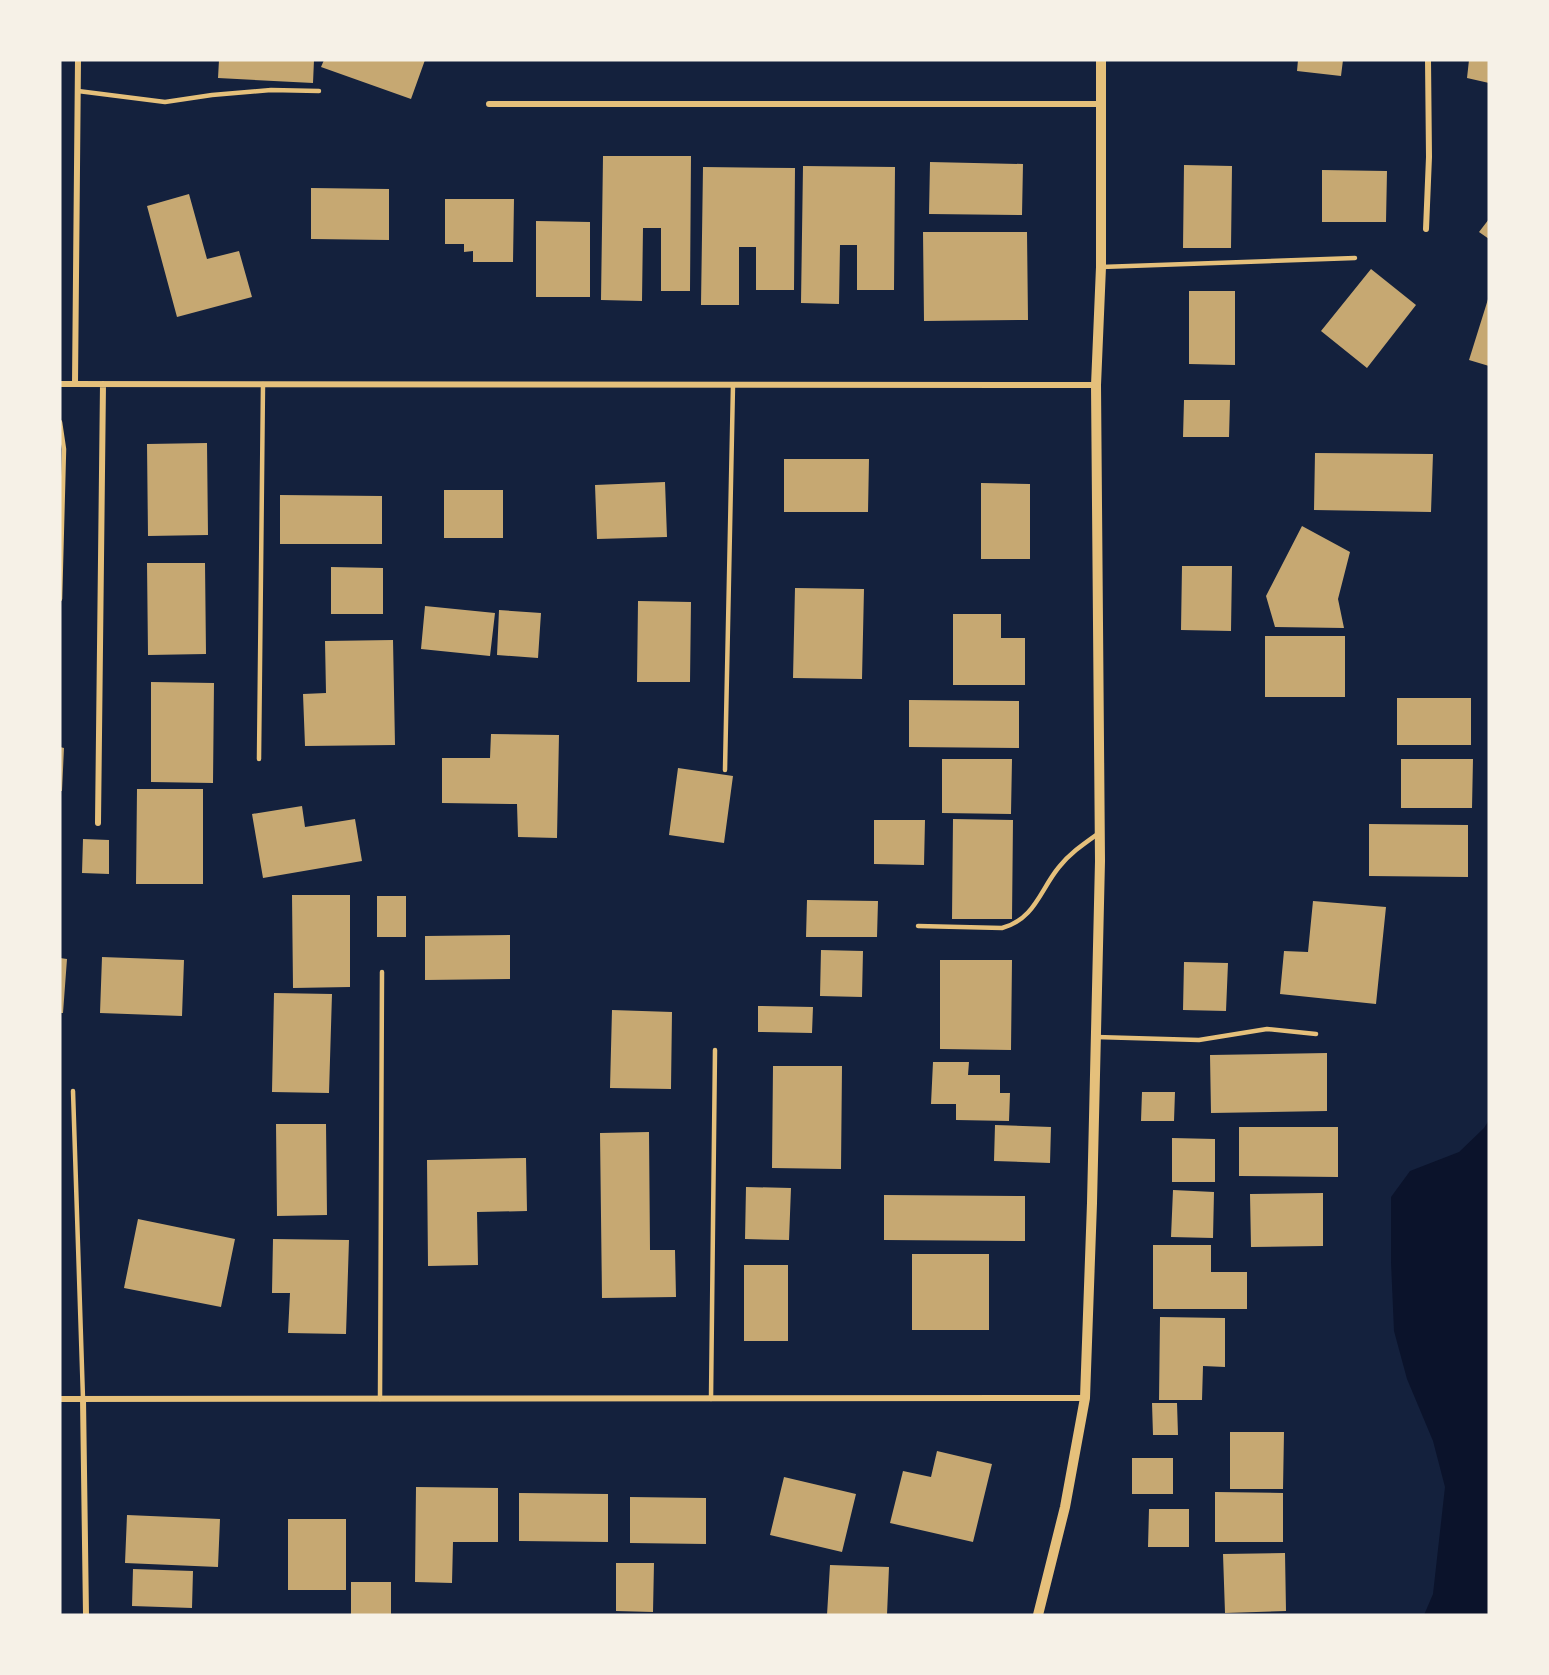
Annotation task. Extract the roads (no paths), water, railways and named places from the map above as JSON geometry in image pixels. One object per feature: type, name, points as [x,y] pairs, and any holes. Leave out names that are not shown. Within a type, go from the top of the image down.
[{"type":"street","points":[[75,384],[78,60]]},
{"type":"street","points":[[1038,1615],[1065,1507],[1085,1398],[1100,861],[1096,385],[1101,267],[1101,60]]},
{"type":"street","points":[[1426,229],[1429,157],[1428,60]]},
{"type":"street","points":[[489,104],[1101,104]]},
{"type":"street","points":[[60,384],[1096,385]]},
{"type":"street","points":[[98,823],[103,384]]},
{"type":"street","points":[[60,1399],[1085,1398]]},
{"type":"street","points":[[83,1399],[86,1615]]},
{"type":"lane","points":[[78,91],[165,102],[271,90],[319,91]]},
{"type":"lane","points":[[1101,267],[1354,258]]},
{"type":"lane","points":[[259,759],[263,384]]},
{"type":"lane","points":[[725,770],[733,385]]},
{"type":"lane","points":[[60,422],[64,449],[60,598]]},
{"type":"lane","points":[[918,926],[1002,928],[1014,925],[1029,913],[1058,867],[1099,833]]},
{"type":"lane","points":[[380,1398],[382,972]]},
{"type":"lane","points":[[1096,1037],[1199,1040],[1267,1029],[1316,1034]]},
{"type":"lane","points":[[711,1398],[715,1050]]},
{"type":"lane","points":[[73,1091],[83,1399]]},
{"type":"water","points":[[1489,1120],[1489,1615],[1424,1615],[1433,1594],[1445,1487],[1433,1441],[1407,1379],[1394,1331],[1391,1197],[1410,1171],[1459,1152],[1484,1128]]}]
